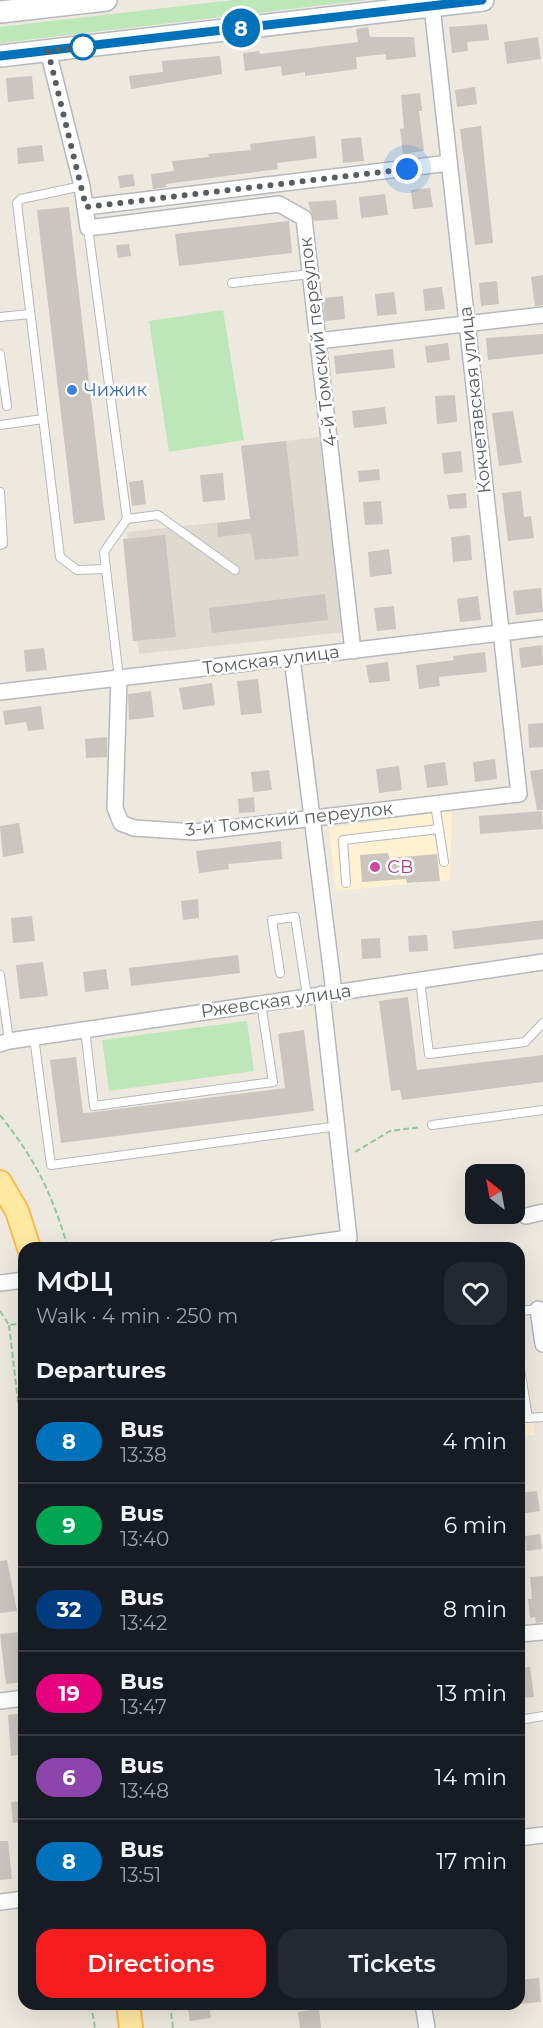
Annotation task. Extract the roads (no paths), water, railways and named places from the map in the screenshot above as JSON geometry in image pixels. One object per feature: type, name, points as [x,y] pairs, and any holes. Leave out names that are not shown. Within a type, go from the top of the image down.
[{"type":"main road","points":[[0,1182],[17,1211],[27,1242]]},
{"type":"main road","points":[[129,2010],[131,2028]]},
{"type":"street","points":[[0,12],[106,0]]},
{"type":"street","points":[[0,56],[483,0]]},
{"type":"street","name":"Кокчетавская улица","points":[[432,6],[519,794]]},
{"type":"street","points":[[48,51],[82,186],[88,228]]},
{"type":"street","points":[[86,207],[449,163]]},
{"type":"street","name":"4-й Томский переулок","points":[[88,228],[279,204],[304,218],[353,651]]},
{"type":"street","points":[[318,341],[543,315]]},
{"type":"street","name":"Томская улица","points":[[0,692],[543,628]]},
{"type":"street","points":[[292,658],[312,818],[321,994],[350,1238],[320,1242]]},
{"type":"street","name":"3-й Томский переулок","points":[[119,678],[115,808],[121,823],[134,828],[195,832],[519,794]]},
{"type":"street","name":"Ржевская улица","points":[[4,1042],[543,962]]},
{"type":"street","points":[[526,1216],[543,1212]]},
{"type":"street","points":[[0,1283],[18,1281]]},
{"type":"street","points":[[541,1308],[543,1344]]},
{"type":"street","points":[[525,1634],[543,1632]]},
{"type":"street","points":[[0,1701],[18,1699]]},
{"type":"street","points":[[525,1837],[543,1835]]},
{"type":"street","points":[[0,1902],[18,1900]]},
{"type":"street","points":[[424,2010],[427,2028]]},
{"type":"lane","points":[[82,186],[21,199],[17,203],[60,557],[77,570],[106,568]]},
{"type":"lane","points":[[88,228],[127,519],[158,515],[236,570]]},
{"type":"lane","points":[[232,283],[310,274]]},
{"type":"lane","points":[[0,318],[30,314]]},
{"type":"lane","points":[[0,354],[7,406]]},
{"type":"lane","points":[[0,425],[43,419]]},
{"type":"lane","points":[[0,492],[3,544],[0,545]]},
{"type":"lane","name":"3-й Томский переулок","points":[[119,678],[104,552],[127,519]]},
{"type":"lane","points":[[435,804],[444,862]]},
{"type":"lane","points":[[346,883],[343,840],[439,829]]},
{"type":"lane","points":[[280,973],[272,920],[295,917],[321,994]]},
{"type":"lane","points":[[0,975],[4,1042]]},
{"type":"lane","points":[[420,980],[429,1054],[525,1042],[543,1023]]},
{"type":"lane","points":[[85,1029],[94,1106],[273,1082],[261,1003]]},
{"type":"lane","points":[[34,1037],[51,1165],[338,1126]]},
{"type":"lane","points":[[432,1125],[543,1110]]},
{"type":"lane","points":[[525,1310],[541,1308]]},
{"type":"lane","points":[[525,1399],[528,1418],[543,1417]]},
{"type":"lane","points":[[525,1719],[543,1716]]},
{"type":"place","name":"Чижик","points":[[72,390]]},
{"type":"place","name":"СВ","points":[[375,867]]}]
